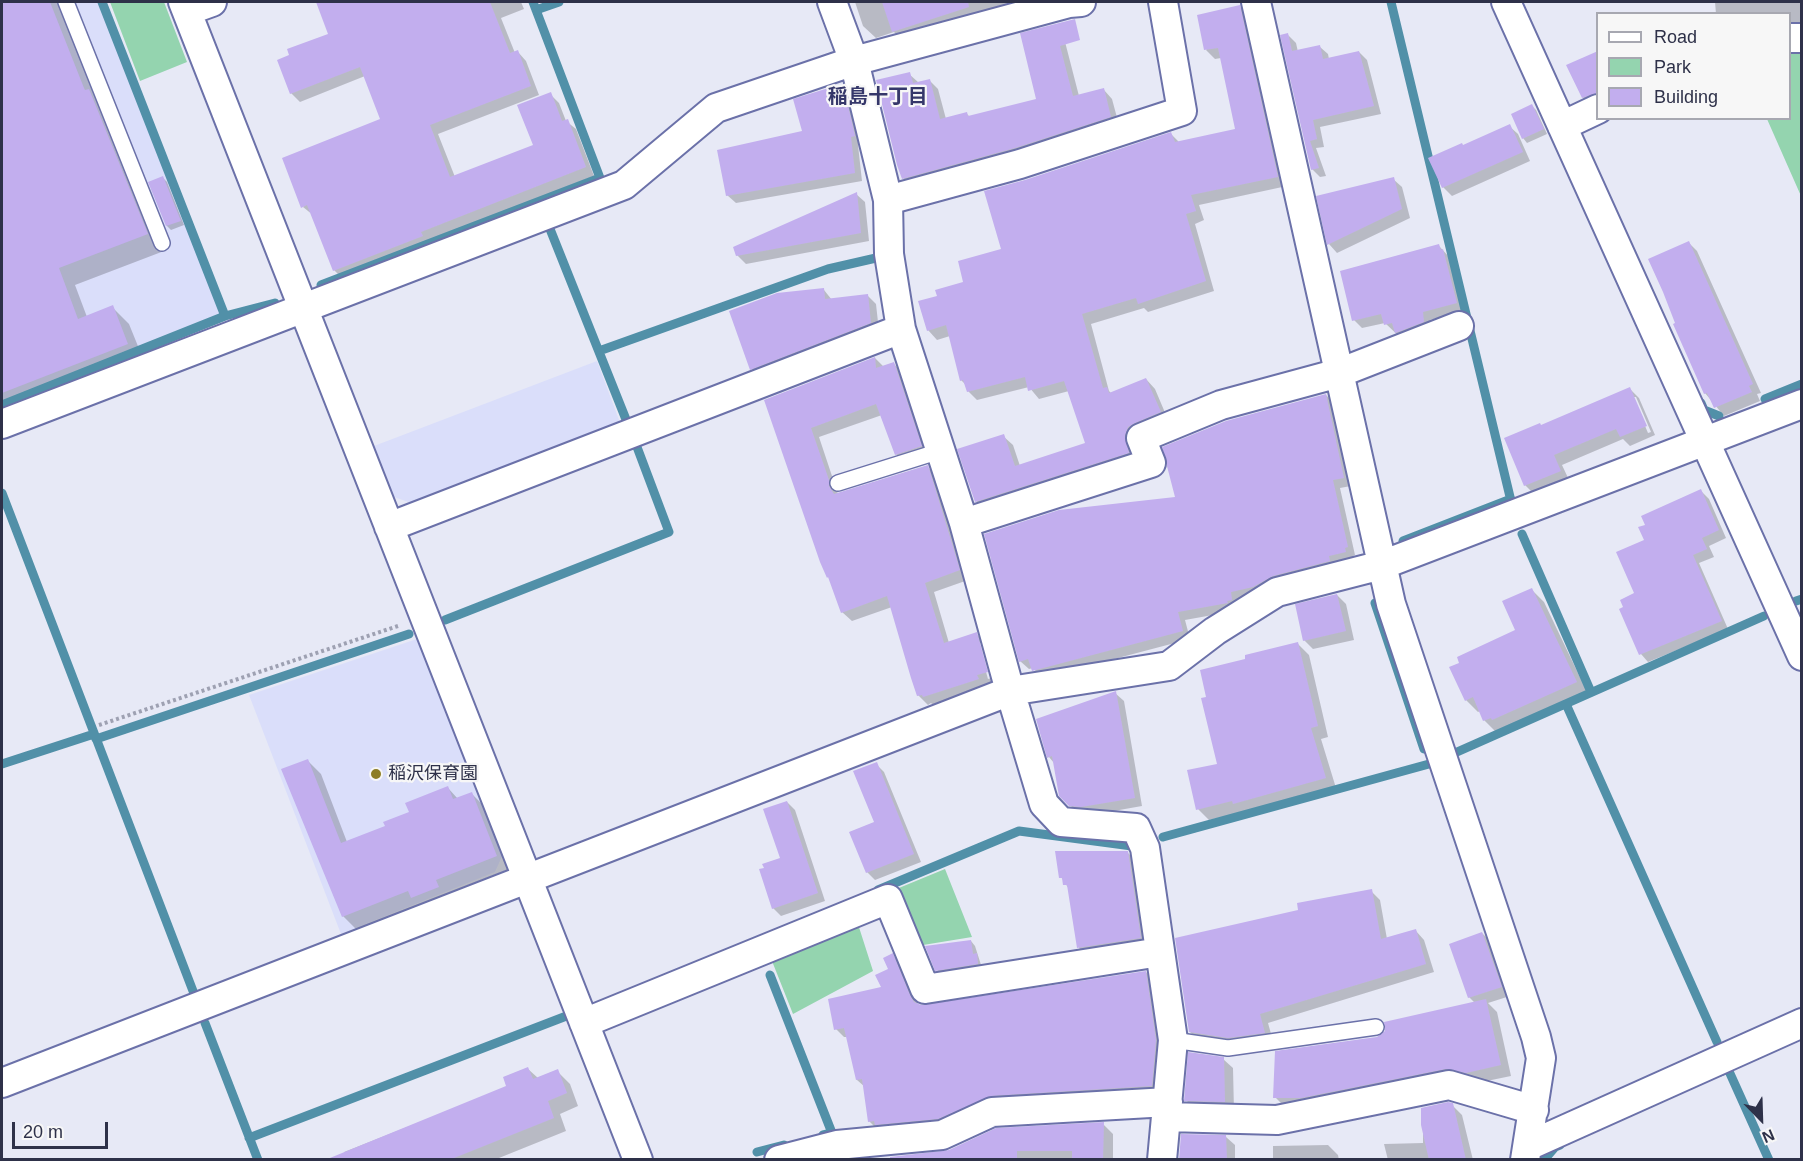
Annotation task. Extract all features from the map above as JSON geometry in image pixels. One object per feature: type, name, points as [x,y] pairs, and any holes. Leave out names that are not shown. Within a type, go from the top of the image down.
[{"type":"street","points":[[832,2],[854,61],[888,200],[889,254],[901,329],[964,523],[1044,804],[1061,822],[1136,828],[1145,848],[1173,1040],[1162,1160]]},
{"type":"street","points":[[2,424],[624,185],[716,108],[854,61],[1081,2]]},
{"type":"street","points":[[888,200],[1020,164],[1182,111],[1163,2]]},
{"type":"street","points":[[1256,2],[1391,604],[1536,1037],[1541,1058],[1526,1153]]},
{"type":"street","points":[[1506,2],[1802,656]]},
{"type":"street","points":[[194,5],[304,309],[638,1160]]},
{"type":"street","points":[[1562,126],[1596,111]]},
{"type":"street","points":[[964,523],[1151,463],[1141,438],[1221,405],[1339,373],[1459,326]]},
{"type":"street","points":[[389,527],[901,329]]},
{"type":"street","points":[[2,1083],[1010,691],[1168,666],[1215,631],[1277,592],[1382,565],[1802,404]]},
{"type":"street","points":[[584,1023],[888,898],[925,989],[1160,952]]},
{"type":"street","points":[[1526,1153],[1802,1023]]},
{"type":"street","points":[[779,1160],[837,1145],[942,1135],[992,1113],[1168,1110],[1277,1120],[1449,1085],[1534,1110]]},
{"type":"lane","points":[[66,2],[162,243]]},
{"type":"lane","points":[[838,483],[940,451]]},
{"type":"lane","points":[[1173,1040],[1228,1048],[1376,1028]]},
{"type":"path","points":[[99,725],[425,617]]},
{"type":"shaded area","points":[[2,2],[99,2],[221,313],[2,400]]},
{"type":"shaded area","points":[[597,361],[622,428],[420,506],[394,497],[374,446]]},
{"type":"shaded area","name":"稲沢保育園","points":[[417,639],[503,854],[495,872],[341,934],[249,695]]},
{"type":"green space","points":[[110,2],[164,2],[187,62],[140,81]]},
{"type":"green space","points":[[1791,48],[1801,48],[1801,196],[1767,120],[1791,120]]},
{"type":"green space","points":[[945,869],[972,937],[917,946],[894,890]]},
{"type":"green space","points":[[857,921],[873,971],[793,1014],[770,956]]},
{"type":"building","points":[[2,2],[50,2],[84,88],[89,89],[148,234],[59,268],[78,319],[113,305],[128,344],[2,393]]},
{"type":"building","points":[[316,2],[490,2],[510,53],[518,50],[531,86],[430,125],[450,177],[533,145],[517,105],[551,92],[562,121],[568,119],[586,167],[421,232],[423,236],[333,271],[307,205],[301,208],[282,158],[380,119],[360,67],[290,94],[277,60],[289,55],[287,49],[328,34]]},
{"type":"building","points":[[882,2],[968,2],[969,7],[892,32]]},
{"type":"building","points":[[1240,5],[1278,177],[1191,195],[1196,211],[1186,214],[1206,281],[1138,304],[1136,298],[1082,314],[1103,388],[1107,387],[1109,393],[1146,378],[1161,412],[1128,427],[1125,436],[1129,453],[975,502],[957,449],[1004,434],[1015,466],[1085,443],[1064,381],[1028,391],[1025,377],[967,392],[963,380],[960,381],[946,325],[927,331],[918,301],[937,296],[935,290],[963,282],[958,261],[1001,249],[984,191],[1025,180],[1171,132],[1175,142],[1235,129],[1218,48],[1204,50],[1197,15]]},
{"type":"building","points":[[1075,19],[1080,40],[1060,46],[1073,96],[1104,88],[1111,117],[1015,148],[902,179],[876,80],[910,72],[913,83],[930,79],[940,119],[967,112],[968,116],[1036,99],[1020,33]]},
{"type":"building","points":[[1288,33],[1292,51],[1320,45],[1323,59],[1359,51],[1374,106],[1313,120],[1317,139],[1310,141],[1319,168],[1311,170],[1280,35]]},
{"type":"building","points":[[1596,52],[1596,94],[1582,98],[1566,65]]},
{"type":"building","points":[[835,86],[836,90],[844,88],[855,136],[851,137],[855,173],[726,196],[717,150],[802,131],[793,99]]},
{"type":"building","points":[[1532,104],[1544,129],[1522,139],[1511,114]]},
{"type":"building","points":[[1510,124],[1523,152],[1442,188],[1428,158]]},
{"type":"building","points":[[163,176],[181,221],[166,226],[148,182]]},
{"type":"building","points":[[1394,177],[1402,209],[1327,245],[1316,196]]},
{"type":"building","points":[[857,192],[861,233],[736,256],[733,247]]},
{"type":"building","points":[[1689,241],[1753,384],[1749,386],[1752,392],[1714,408],[1707,393],[1704,394],[1673,324],[1675,323],[1648,259]]},
{"type":"building","points":[[1439,244],[1441,250],[1443,249],[1457,303],[1423,312],[1424,322],[1395,333],[1392,323],[1384,325],[1381,314],[1352,321],[1340,271]]},
{"type":"building","points":[[824,288],[825,299],[868,294],[871,323],[750,370],[729,311],[777,293]]},
{"type":"building","points":[[875,357],[876,368],[894,362],[922,446],[895,455],[876,404],[811,428],[829,486],[834,494],[928,465],[960,570],[925,583],[944,643],[977,632],[988,672],[977,675],[979,679],[923,697],[922,695],[917,696],[887,596],[841,613],[820,562],[764,400]]},
{"type":"building","points":[[1630,387],[1647,426],[1620,437],[1616,429],[1554,455],[1561,471],[1524,486],[1504,438],[1540,423],[1541,425]]},
{"type":"building","points":[[1326,394],[1344,478],[1333,480],[1348,547],[1345,548],[1346,552],[1329,556],[1330,561],[1273,576],[1253,587],[1231,592],[1232,600],[1227,601],[1228,603],[1178,612],[1183,631],[1032,671],[1028,659],[1019,662],[984,534],[1059,510],[1175,497],[1162,447],[1226,421]]},
{"type":"building","points":[[1701,489],[1719,530],[1702,538],[1707,549],[1693,555],[1722,621],[1639,655],[1619,609],[1623,607],[1620,600],[1634,593],[1616,552],[1644,540],[1638,527],[1645,525],[1641,516]]},
{"type":"building","points":[[1532,588],[1577,682],[1492,720],[1491,718],[1483,721],[1473,697],[1465,701],[1449,667],[1459,663],[1457,657],[1515,630],[1502,601]]},
{"type":"building","points":[[1337,594],[1346,631],[1303,641],[1295,604]]},
{"type":"building","points":[[1298,642],[1318,726],[1311,728],[1326,778],[1233,804],[1232,801],[1196,810],[1187,770],[1217,764],[1201,698],[1206,697],[1200,670],[1245,659],[1245,655]]},
{"type":"building","points":[[1116,691],[1135,798],[1081,807],[1069,806],[1059,796],[1052,756],[1047,758],[1036,719]]},
{"type":"building","points":[[308,759],[341,843],[385,826],[383,822],[409,812],[405,803],[448,786],[453,799],[472,792],[497,856],[436,880],[439,887],[411,898],[408,891],[342,917],[281,769]]},
{"type":"building","points":[[877,762],[914,854],[866,873],[849,832],[874,822],[853,771]]},
{"type":"building","points":[[787,801],[818,893],[772,909],[759,869],[764,868],[762,864],[780,858],[763,809]]},
{"type":"building","points":[[1055,851],[1128,851],[1141,938],[1077,948],[1067,885],[1063,885],[1062,878],[1059,878]]},
{"type":"building","points":[[1372,889],[1381,939],[1416,929],[1426,964],[1260,1014],[1265,1033],[1228,1038],[1189,1032],[1175,938],[1298,910],[1297,903]]},
{"type":"building","points":[[1482,932],[1502,987],[1468,998],[1449,944]]},
{"type":"building","points":[[971,940],[973,954],[977,953],[978,964],[935,971],[925,946]]},
{"type":"building","points":[[893,953],[910,995],[914,1002],[921,1005],[1146,971],[1156,1040],[1152,1086],[991,1096],[938,1119],[875,1125],[874,1121],[868,1122],[862,1079],[856,1080],[844,1028],[834,1030],[828,999],[881,987],[875,975],[888,969],[883,958]]},
{"type":"building","points":[[1486,999],[1501,1065],[1466,1073],[1446,1069],[1301,1098],[1273,1098],[1275,1051],[1377,1037],[1385,1031],[1384,1022]]},
{"type":"building","points":[[1188,1052],[1224,1057],[1225,1102],[1184,1101]]},
{"type":"building","points":[[528,1067],[533,1079],[558,1069],[567,1093],[548,1101],[554,1118],[449,1160],[325,1160],[506,1086],[503,1077]]},
{"type":"building","points":[[1453,1103],[1466,1160],[1429,1160],[1421,1125],[1421,1108]]},
{"type":"building","points":[[1104,1122],[1103,1160],[1072,1160],[1072,1151],[1017,1151],[1017,1160],[890,1160],[890,1157],[949,1150],[996,1128]]},
{"type":"building","points":[[1181,1134],[1226,1135],[1227,1160],[1179,1160]]},
{"type":"waterway","points":[[102,2],[225,316]]},
{"type":"waterway","points":[[321,285],[600,178],[533,2]]},
{"type":"waterway","points":[[536,10],[559,2]]},
{"type":"waterway","points":[[1391,2],[1511,501]]},
{"type":"waterway","points":[[550,229],[627,422]]},
{"type":"waterway","points":[[599,351],[828,269],[876,258]]},
{"type":"waterway","points":[[2,405],[225,316],[275,303]]},
{"type":"waterway","points":[[1765,399],[1802,384]]},
{"type":"waterway","points":[[1701,403],[1704,410],[1719,416]]},
{"type":"waterway","points":[[445,620],[669,532],[637,447]]},
{"type":"waterway","points":[[2,493],[193,991]]},
{"type":"waterway","points":[[1403,541],[1511,499]]},
{"type":"waterway","points":[[1522,534],[1591,692]]},
{"type":"waterway","points":[[1796,601],[1802,599]]},
{"type":"waterway","points":[[1375,603],[1424,749]]},
{"type":"waterway","points":[[1457,752],[1764,616]]},
{"type":"waterway","points":[[96,739],[409,634]]},
{"type":"waterway","points":[[1566,704],[1717,1042]]},
{"type":"waterway","points":[[2,764],[94,734]]},
{"type":"waterway","points":[[1163,837],[1429,764]]},
{"type":"waterway","points":[[878,890],[1019,831],[1132,846]]},
{"type":"waterway","points":[[770,975],[832,1133],[823,1135]]},
{"type":"waterway","points":[[249,1138],[569,1015]]},
{"type":"waterway","points":[[205,1023],[258,1160]]},
{"type":"waterway","points":[[1720,1072],[1728,1069],[1769,1160]]},
{"type":"waterway","points":[[757,1152],[784,1145]]},
{"type":"waterway","points":[[1544,1160],[1555,1147],[1560,1145]]},
{"type":"place","name":"稲沢保育園","points":[[376,774]]},
{"type":"district","name":"稲島十丁目","points":[[878,97]]}]
